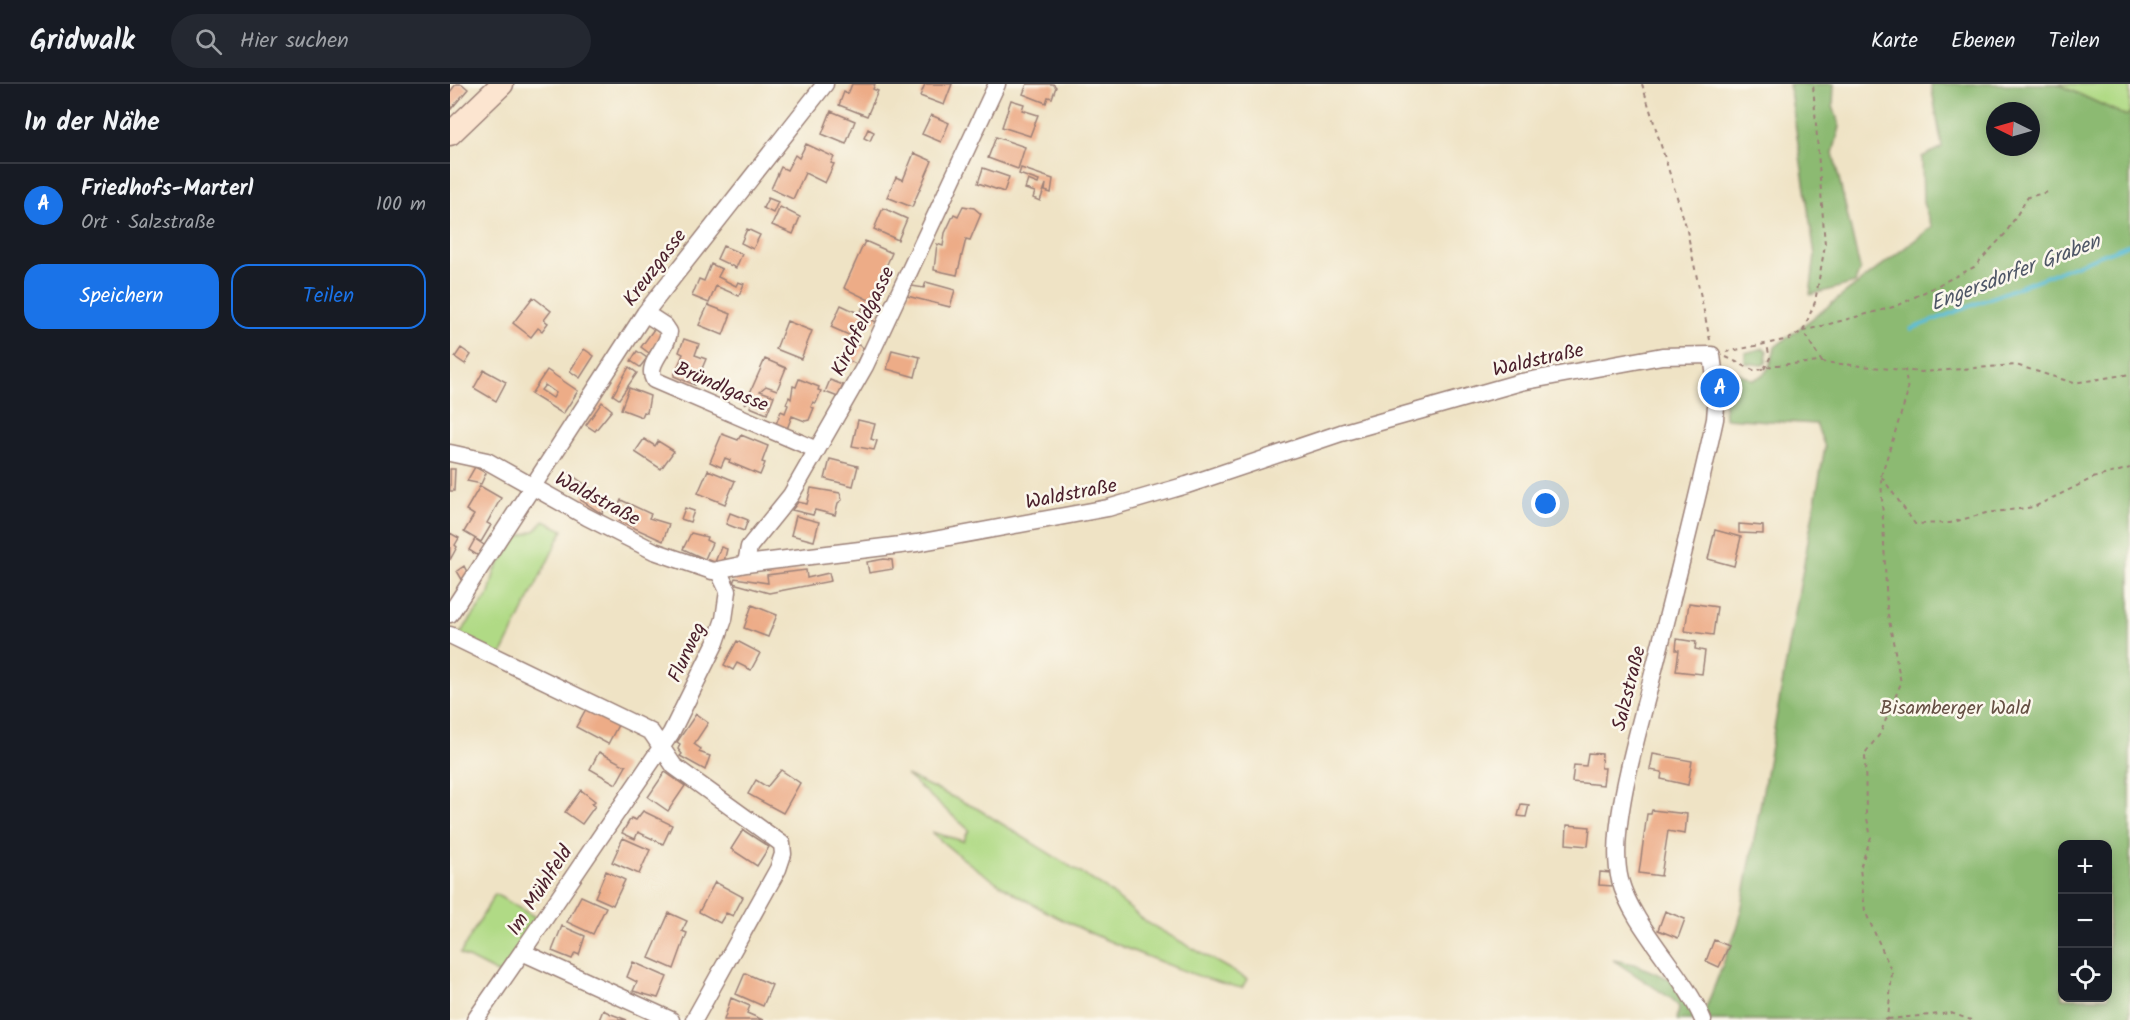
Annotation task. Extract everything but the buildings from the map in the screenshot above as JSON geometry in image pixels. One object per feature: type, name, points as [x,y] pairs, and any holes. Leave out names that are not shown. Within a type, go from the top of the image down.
[{"type":"main road","points":[[450,134],[502,84]]},
{"type":"street","name":"Kreuzgasse","points":[[450,614],[611,362],[645,313],[825,84]]},
{"type":"street","name":"Kirchfeldgasse","points":[[746,564],[749,547],[787,502],[865,366],[997,84]]},
{"type":"street","name":"Bründlgasse","points":[[645,313],[669,332],[667,342],[652,368],[654,380],[818,450]]},
{"type":"street","name":"Waldstraße","points":[[450,453],[487,461],[664,555],[703,570],[718,570],[746,564],[887,548],[1108,507],[1178,488],[1341,433],[1521,382],[1662,356],[1712,355]]},
{"type":"street","name":"Salzstraße","points":[[1702,1017],[1631,906],[1620,881],[1617,848],[1634,749],[1715,419],[1717,393],[1712,355]]},
{"type":"street","name":"Flurweg","points":[[662,747],[720,633],[728,597],[718,570]]},
{"type":"street","points":[[450,635],[651,732],[674,765],[775,837],[783,848],[778,869],[694,1020]]},
{"type":"street","name":"Im Mühlfeld","points":[[662,747],[522,952],[671,1020]]},
{"type":"street","points":[[475,1020],[522,952]]},
{"type":"path","points":[[1642,84],[1686,226],[1712,355]]},
{"type":"path","points":[[1803,331],[1815,302],[1824,245],[1814,84]]},
{"type":"path","points":[[1712,355],[1767,345],[1789,339],[1803,331],[1897,306],[1974,267],[2005,234],[2028,197],[2048,192]]},
{"type":"path","points":[[1803,331],[1822,362]]},
{"type":"path","points":[[1764,369],[1770,358],[1767,345]]},
{"type":"path","points":[[1712,355],[1729,358],[1755,371],[1775,365],[1822,362],[1921,372],[2016,365],[2074,383],[2130,374]]},
{"type":"path","points":[[1905,370],[1908,392],[1881,476],[1887,610],[1901,683],[1881,734],[1865,753],[1866,814],[1872,837],[1860,868],[1866,911],[1892,972],[1886,1020],[1951,1013],[1971,1020]]},
{"type":"path","points":[[1881,476],[1915,524],[1950,523],[1986,513],[2034,507],[2093,478],[2130,468]]},
{"type":"green space","points":[[1789,84],[1834,84],[1833,106],[1840,127],[1833,153],[1860,269],[1855,283],[1810,295],[1815,255]]},
{"type":"green space","name":"Bisamberger Wald","points":[[1931,84],[2057,84],[2126,116],[2130,113],[2130,1020],[1707,1020],[1704,1013],[1739,923],[1825,447],[1816,424],[1725,418],[1721,368],[1724,366],[1753,380],[1759,377],[1769,367],[1775,347],[1932,227],[1923,203],[1922,157],[1942,147]]},
{"type":"green space","points":[[2057,84],[2130,84],[2130,113],[2126,116]]},
{"type":"green space","points":[[1764,348],[1767,351],[1766,363],[1762,365],[1745,363],[1745,353]]},
{"type":"green space","points":[[544,521],[563,530],[500,658],[457,638],[489,594],[495,570],[518,537],[536,530]]},
{"type":"green space","points":[[906,775],[978,809],[1105,888],[1146,922],[1247,979],[1242,988],[1198,976],[1095,935],[1037,906],[982,873],[931,832],[963,841],[969,830]]},
{"type":"green space","points":[[495,894],[542,921],[505,977],[460,954]]},
{"type":"green space","points":[[1613,960],[1634,964],[1675,981],[1699,1020],[1677,1020],[1679,1007],[1673,1000]]},
{"type":"waterway","name":"Engersdorfer Graben","points":[[1911,329],[2130,244]]},
{"type":"place","name":"Friedhofs-Marterl","points":[[1720,388]]}]
